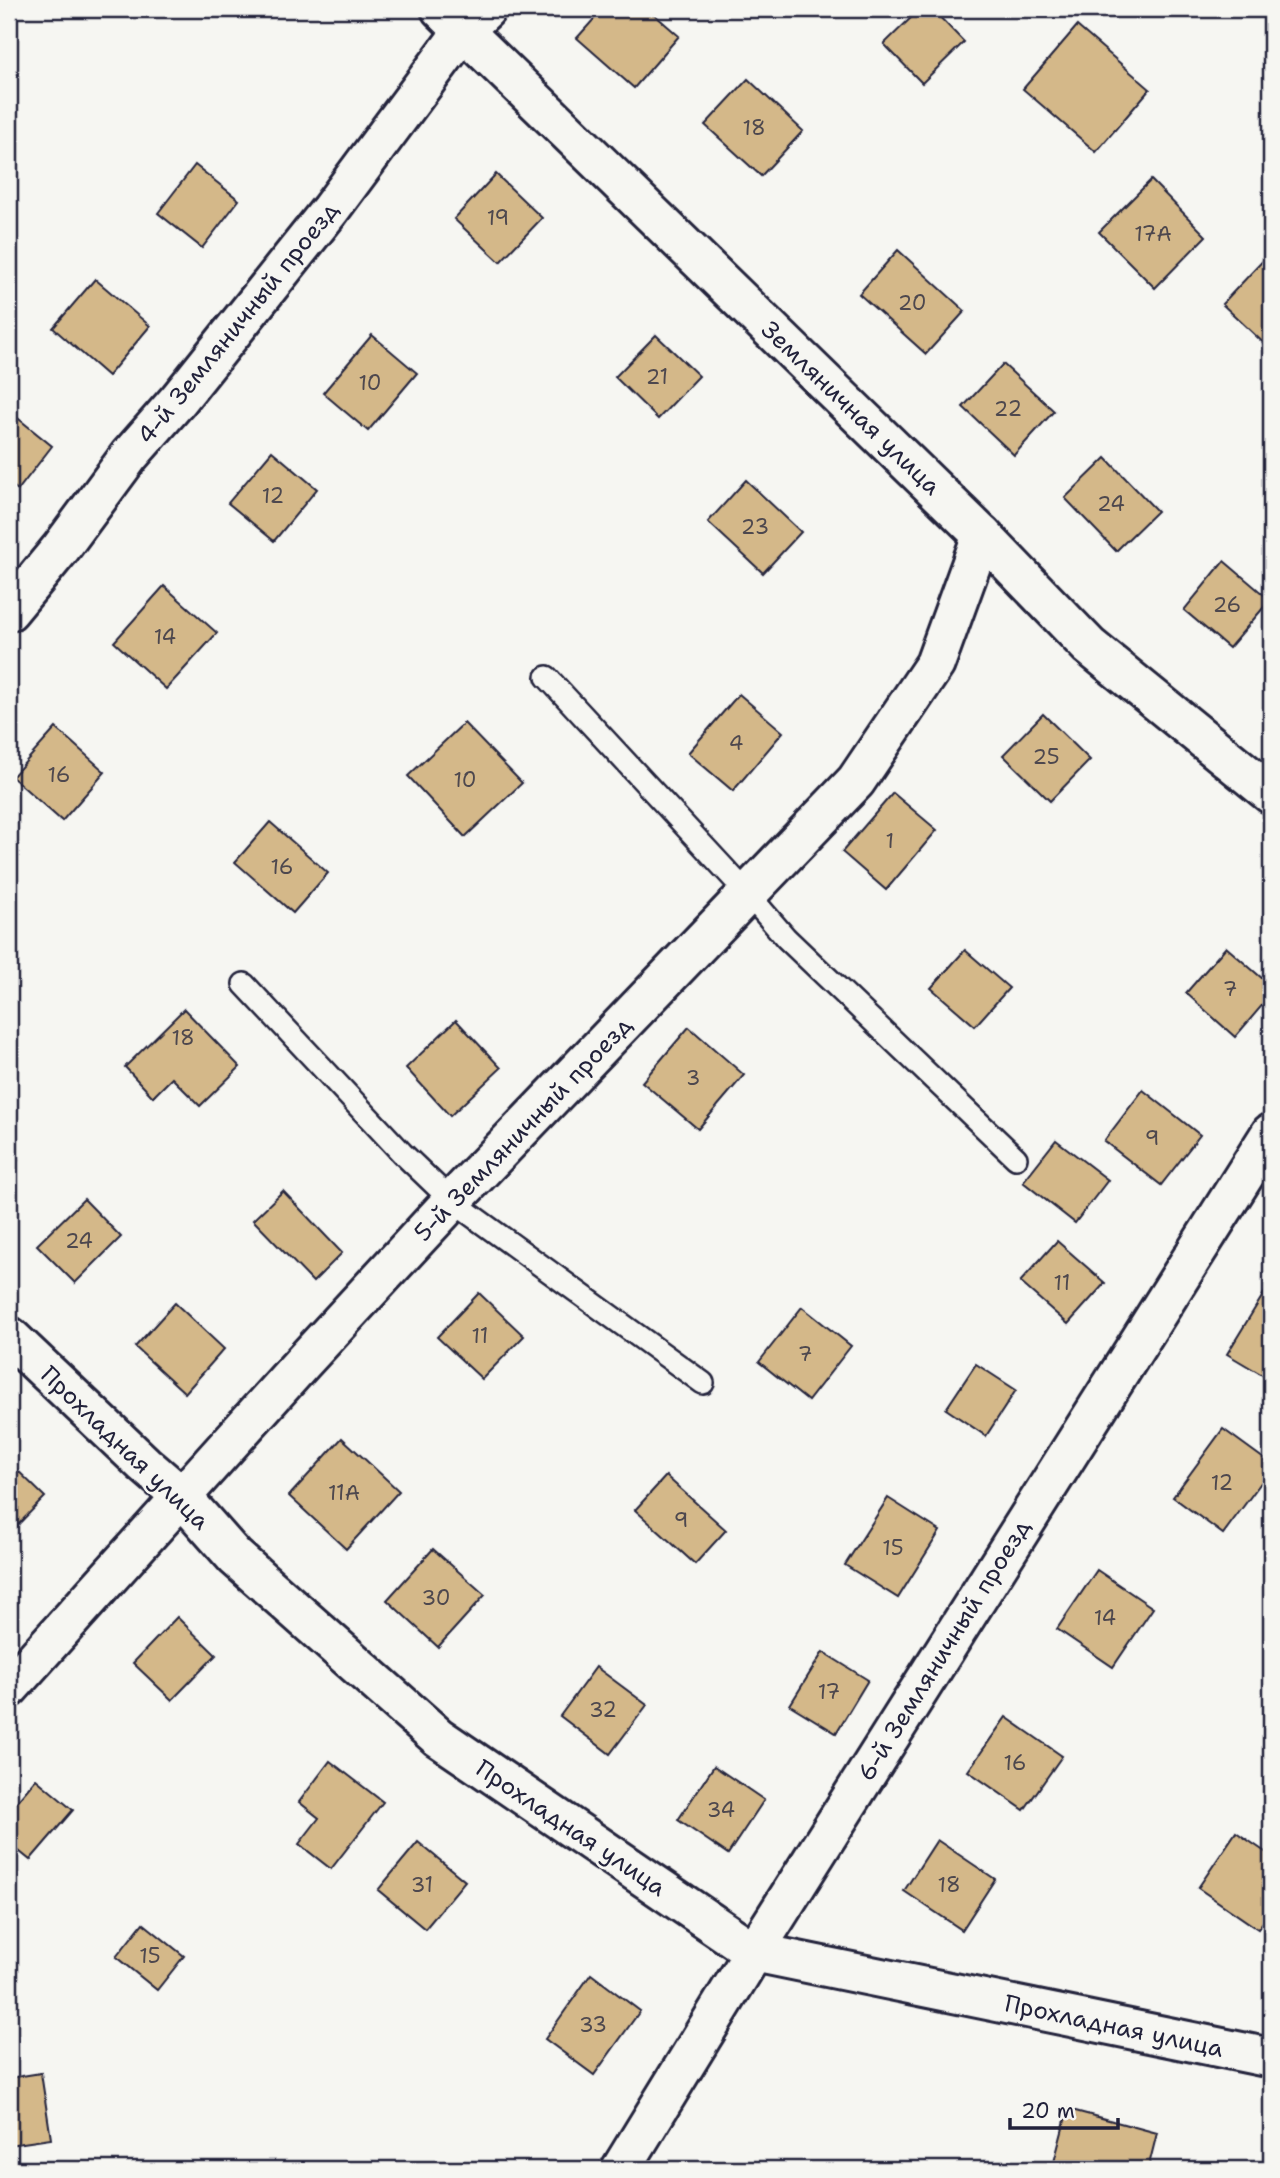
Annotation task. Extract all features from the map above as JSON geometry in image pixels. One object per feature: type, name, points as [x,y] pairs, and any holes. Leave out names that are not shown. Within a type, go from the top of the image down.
[{"type":"street","name":"Земляничная улица","points":[[463,16],[982,535],[1089,646],[1271,794]]},
{"type":"street","name":"4-й Земляничный проезд","points":[[9,611],[61,548],[130,456],[330,210],[463,16]]},
{"type":"street","name":"5-й Земляничный проезд","points":[[9,1688],[452,1201],[856,781],[935,664],[982,535]]},
{"type":"street","name":"6-й Земляничный проезд","points":[[621,2169],[754,1952],[1271,1133]]},
{"type":"street","name":"Прохладная улица","points":[[9,1336],[182,1497],[235,1557],[438,1737],[754,1952],[1271,2058]]},
{"type":"lane","points":[[547,677],[748,894],[786,939],[1016,1158]]},
{"type":"lane","points":[[243,984],[402,1153],[452,1201],[703,1383]]},
{"type":"building","points":[[603,9],[648,9],[679,36],[634,88],[577,38]]},
{"type":"building","points":[[920,9],[932,9],[964,42],[922,83],[884,44]]},
{"type":"building","points":[[1077,26],[1150,89],[1096,152],[1023,89]]},
{"type":"building","points":[[748,79],[803,131],[761,176],[705,125]]},
{"type":"building","points":[[195,165],[239,200],[202,248],[158,213]]},
{"type":"building","points":[[496,174],[542,218],[500,262],[454,219]]},
{"type":"building","points":[[1151,180],[1206,236],[1155,288],[1099,232]]},
{"type":"building","points":[[898,250],[965,311],[926,354],[859,294]]},
{"type":"building","points":[[1271,252],[1271,348],[1270,349],[1222,304]]},
{"type":"building","points":[[95,279],[150,326],[108,376],[53,328]]},
{"type":"building","points":[[372,335],[417,373],[368,431],[323,393]]},
{"type":"building","points":[[656,335],[699,376],[658,419],[615,377]]},
{"type":"building","points":[[1003,364],[1054,411],[1014,455],[963,407]]},
{"type":"building","points":[[9,411],[52,446],[18,490],[9,483]]},
{"type":"building","points":[[272,451],[317,489],[274,541],[228,503]]},
{"type":"building","points":[[1106,458],[1157,511],[1116,551],[1065,498]]},
{"type":"building","points":[[746,480],[801,532],[763,573],[708,522]]},
{"type":"building","points":[[1224,561],[1270,600],[1229,648],[1184,610]]},
{"type":"building","points":[[164,586],[217,633],[166,689],[114,642]]},
{"type":"building","points":[[739,694],[783,732],[733,791],[688,753]]},
{"type":"building","points":[[1043,714],[1090,760],[1050,801],[1003,755]]},
{"type":"building","points":[[464,723],[522,783],[465,837],[408,776]]},
{"type":"building","points":[[56,728],[105,772],[62,821],[12,777]]},
{"type":"building","points":[[893,793],[937,830],[886,890],[842,852]]},
{"type":"building","points":[[270,822],[328,873],[293,913],[235,862]]},
{"type":"building","points":[[1226,947],[1271,986],[1271,995],[1235,1037],[1186,993]]},
{"type":"building","points":[[965,950],[1009,988],[975,1026],[931,988]]},
{"type":"building","points":[[184,1009],[240,1067],[200,1106],[172,1078],[153,1097],[125,1067]]},
{"type":"building","points":[[456,1020],[501,1068],[450,1116],[406,1068]]},
{"type":"building","points":[[689,1027],[744,1075],[698,1129],[642,1082]]},
{"type":"building","points":[[1143,1090],[1200,1135],[1161,1185],[1104,1141]]},
{"type":"building","points":[[1056,1140],[1108,1180],[1075,1223],[1023,1182]]},
{"type":"building","points":[[9,1152],[18,1160],[9,1171]]},
{"type":"building","points":[[283,1191],[342,1253],[313,1282],[253,1220]]},
{"type":"building","points":[[84,1199],[121,1237],[75,1283],[37,1245]]},
{"type":"building","points":[[1057,1241],[1105,1283],[1068,1324],[1020,1282]]},
{"type":"building","points":[[1271,1282],[1271,1380],[1227,1354]]},
{"type":"building","points":[[479,1293],[524,1336],[482,1379],[437,1337]]},
{"type":"building","points":[[175,1303],[224,1349],[185,1393],[135,1347]]},
{"type":"building","points":[[802,1307],[851,1346],[808,1401],[759,1362]]},
{"type":"building","points":[[976,1364],[1016,1390],[986,1436],[946,1409]]},
{"type":"building","points":[[1223,1429],[1271,1464],[1271,1469],[1223,1534],[1173,1497]]},
{"type":"building","points":[[342,1438],[399,1491],[346,1549],[289,1496]]},
{"type":"building","points":[[9,1462],[45,1497],[9,1534]]},
{"type":"building","points":[[666,1476],[726,1530],[695,1564],[635,1510]]},
{"type":"building","points":[[888,1498],[940,1531],[898,1598],[845,1565]]},
{"type":"building","points":[[433,1549],[485,1595],[438,1647],[387,1600]]},
{"type":"building","points":[[1097,1570],[1153,1608],[1113,1667],[1057,1629]]},
{"type":"building","points":[[177,1617],[216,1655],[172,1700],[133,1663]]},
{"type":"building","points":[[823,1652],[868,1680],[836,1733],[790,1705]]},
{"type":"building","points":[[596,1667],[647,1705],[610,1754],[560,1716]]},
{"type":"building","points":[[1006,1717],[1062,1756],[1024,1810],[968,1771]]},
{"type":"building","points":[[330,1761],[383,1802],[331,1869],[299,1844],[319,1818],[299,1802]]},
{"type":"building","points":[[714,1766],[764,1800],[728,1854],[678,1820]]},
{"type":"building","points":[[36,1779],[73,1810],[30,1860],[9,1843],[9,1811]]},
{"type":"building","points":[[1236,1832],[1271,1856],[1271,1910],[1258,1929],[1198,1888]]},
{"type":"building","points":[[937,1840],[995,1879],[962,1930],[904,1891]]},
{"type":"building","points":[[418,1842],[465,1881],[425,1929],[378,1890]]},
{"type":"building","points":[[143,1923],[184,1956],[157,1990],[116,1957]]},
{"type":"building","points":[[591,1974],[640,2011],[594,2075],[545,2039]]},
{"type":"building","points":[[41,2073],[51,2139],[9,2145],[9,2078]]},
{"type":"building","points":[[1068,2109],[1157,2133],[1148,2169],[1078,2169],[1054,2162]]}]
